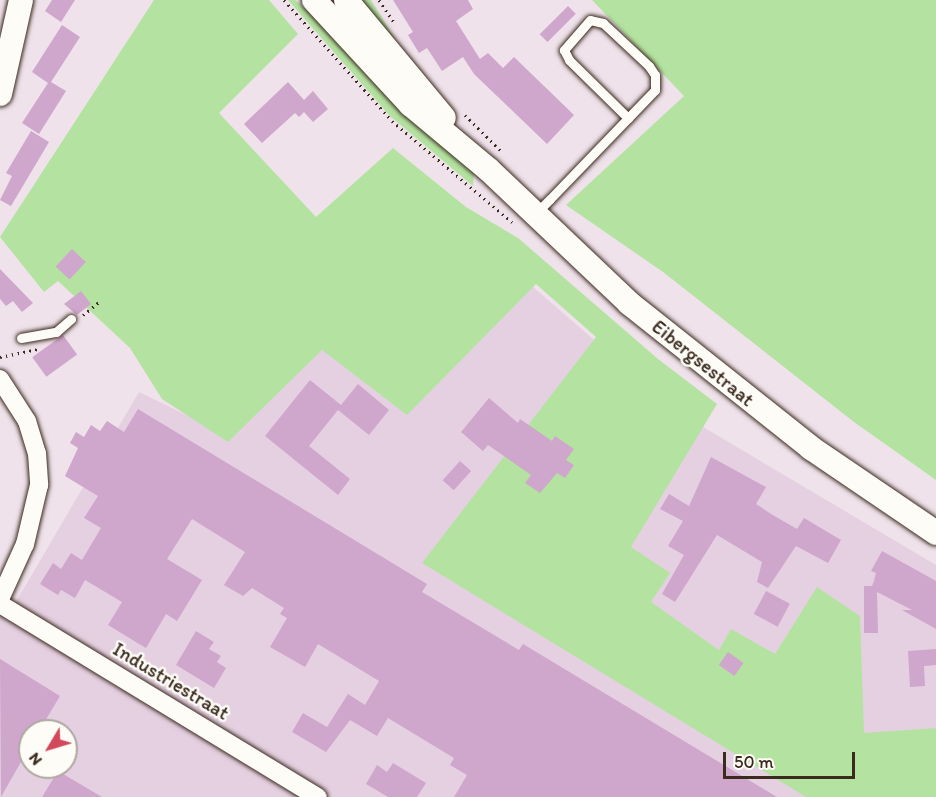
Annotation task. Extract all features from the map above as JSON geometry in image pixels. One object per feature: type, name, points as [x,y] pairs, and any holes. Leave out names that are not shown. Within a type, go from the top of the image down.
[{"type":"main road","points":[[0,94],[21,0]]},
{"type":"main road","name":"Eibergsestraat","points":[[314,0],[410,104],[499,164]]},
{"type":"main road","name":"Eibergsestraat","points":[[346,0],[499,164],[535,214],[629,303],[726,382],[830,461],[936,533]]},
{"type":"street","points":[[0,379],[27,422],[37,453],[39,484],[25,544],[0,599]]},
{"type":"street","name":"Industriestraat","points":[[0,604],[318,797]]},
{"type":"lane","points":[[535,214],[628,118],[655,90],[655,75],[603,23],[590,20],[564,50],[569,60],[628,118]]},
{"type":"lane","points":[[21,338],[56,332],[72,319]]},
{"type":"path","points":[[380,0],[397,27]]},
{"type":"path","points":[[460,111],[499,164]]},
{"type":"path","points":[[72,319],[76,321],[99,302]]},
{"type":"shaded area","points":[[443,209],[676,411],[936,565],[936,797],[0,797],[0,613],[7,617],[139,392],[211,427]]},
{"type":"green space","points":[[154,0],[269,0],[298,34],[219,113],[316,217],[393,148],[466,207],[518,238],[658,359],[717,404],[631,547],[670,573],[651,602],[719,650],[731,629],[775,654],[817,587],[860,616],[864,733],[936,728],[936,797],[806,797],[422,563],[596,337],[536,284],[407,415],[322,350],[228,442],[162,399],[130,348],[58,281],[44,292],[0,237]]},
{"type":"green space","points":[[288,0],[295,0],[327,24],[375,78],[474,174],[473,186],[390,116]]},
{"type":"green space","points":[[355,0],[371,0],[419,78]]},
{"type":"green space","points":[[592,0],[936,0],[936,480],[854,422],[663,272],[566,205],[684,96]]},
{"type":"building","points":[[52,0],[75,0],[61,22],[45,11]]},
{"type":"building","points":[[393,0],[468,0],[473,9],[456,21],[480,59],[488,53],[503,68],[514,57],[574,115],[547,144],[474,74],[463,57],[442,71],[427,48],[419,53],[408,35],[413,32]]},
{"type":"building","points":[[568,6],[576,14],[547,42],[540,34]]},
{"type":"building","points":[[62,25],[80,37],[51,82],[66,91],[39,134],[22,123],[48,83],[32,72]]},
{"type":"building","points":[[288,82],[304,100],[313,91],[328,109],[313,122],[304,112],[299,117],[295,113],[262,143],[244,124]]},
{"type":"building","points":[[31,131],[49,142],[11,206],[0,200],[12,176],[6,173]]},
{"type":"building","points":[[72,249],[86,262],[70,280],[56,267]]},
{"type":"building","points":[[0,269],[33,303],[22,312],[13,301],[6,306],[0,299]]},
{"type":"building","points":[[81,291],[91,304],[77,315],[64,304]]},
{"type":"building","points":[[63,335],[77,354],[46,377],[32,357]]},
{"type":"building","points":[[310,380],[341,405],[358,384],[389,410],[369,435],[338,410],[309,446],[350,479],[338,495],[265,436]]},
{"type":"building","points":[[489,398],[518,423],[520,419],[552,441],[555,436],[574,449],[566,460],[574,465],[565,478],[557,473],[540,493],[525,483],[531,475],[488,445],[483,451],[461,432]]},
{"type":"building","points":[[138,409],[427,584],[422,592],[519,650],[523,644],[777,797],[454,797],[467,775],[450,765],[454,758],[388,718],[377,736],[350,720],[326,752],[292,732],[303,713],[327,727],[348,694],[365,705],[379,681],[318,644],[305,667],[270,647],[287,618],[280,614],[284,608],[252,588],[243,596],[224,585],[245,552],[192,519],[167,559],[202,580],[177,621],[166,614],[146,648],[108,625],[122,602],[85,580],[75,598],[61,590],[58,595],[40,584],[53,563],[61,569],[71,553],[82,560],[101,528],[84,518],[98,496],[65,476],[78,448],[70,443],[76,432],[84,437],[91,425],[100,431],[107,421],[124,432]]},
{"type":"building","points":[[711,457],[766,487],[756,504],[771,514],[797,529],[804,518],[841,540],[828,563],[796,546],[768,588],[757,582],[762,562],[717,535],[675,602],[662,594],[684,555],[668,546],[683,521],[660,509],[669,494],[689,506]]},
{"type":"building","points":[[460,461],[471,471],[454,490],[443,480]]},
{"type":"building","points":[[882,551],[936,581],[936,629],[902,610],[912,610],[877,592],[878,633],[864,633],[864,586],[872,586],[876,573],[871,571]]},
{"type":"building","points":[[766,591],[790,604],[778,627],[754,614]]},
{"type":"building","points":[[196,631],[214,642],[209,649],[221,656],[217,662],[226,668],[214,688],[176,665]]},
{"type":"building","points":[[936,649],[936,665],[924,666],[925,686],[910,687],[908,651]]},
{"type":"building","points":[[728,652],[744,663],[734,676],[719,665]]},
{"type":"building","points":[[0,659],[60,696],[46,719],[18,719],[18,767],[1,797]]},
{"type":"building","points":[[393,763],[426,783],[417,797],[388,797],[366,784],[377,765],[387,772]]},
{"type":"building","points":[[53,779],[72,779],[102,797],[42,797]]}]
